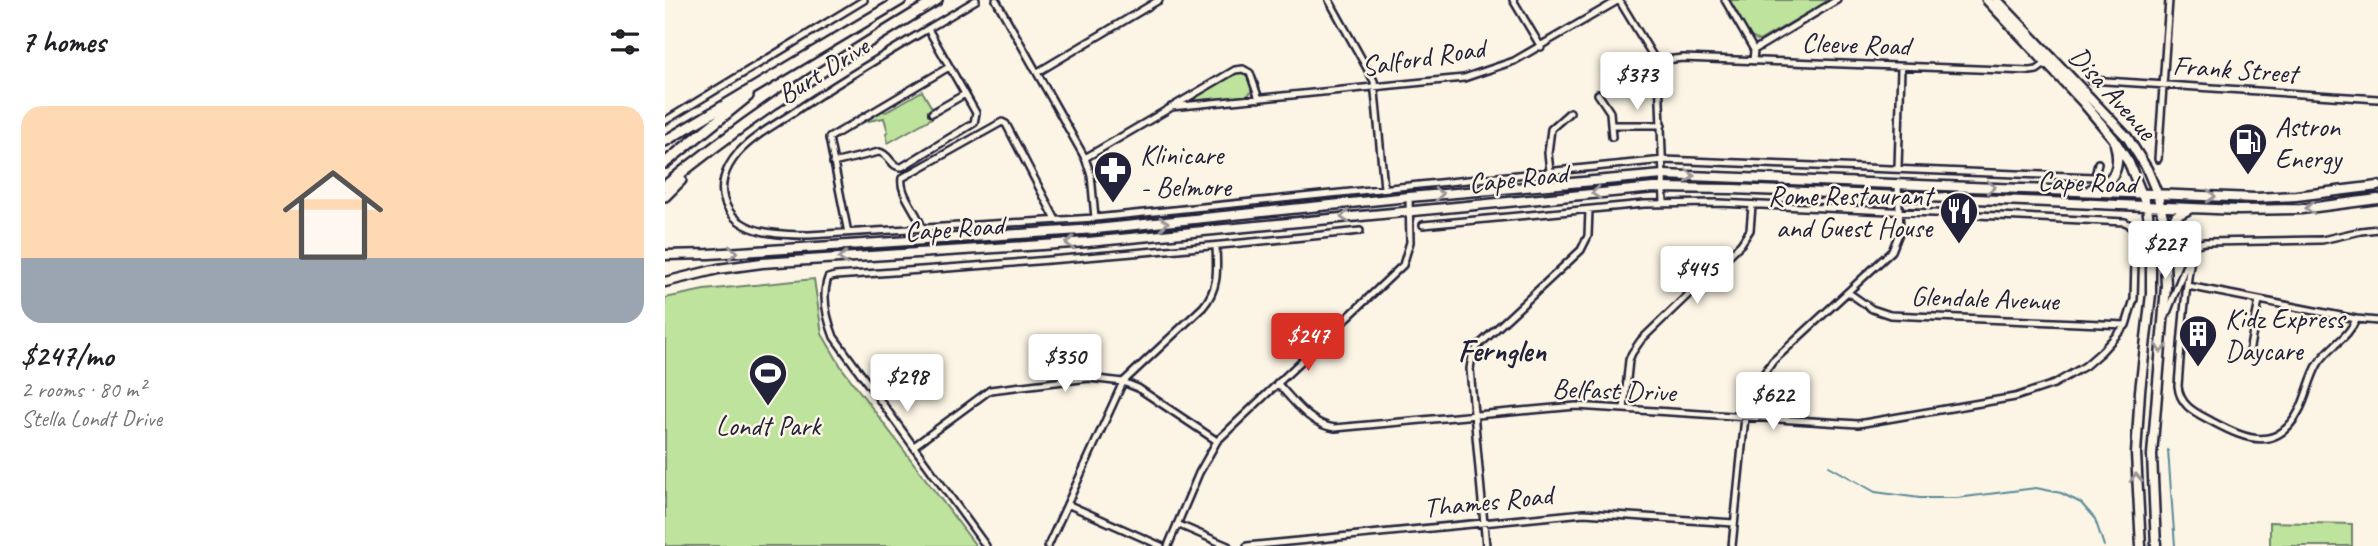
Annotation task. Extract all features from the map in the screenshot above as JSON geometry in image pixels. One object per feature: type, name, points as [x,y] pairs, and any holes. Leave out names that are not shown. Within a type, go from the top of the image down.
[{"type":"highway","points":[[665,141],[901,0]]},
{"type":"highway","points":[[665,186],[748,121],[839,58],[937,0]]},
{"type":"highway","points":[[665,163],[786,67]]},
{"type":"highway","points":[[665,196],[690,170],[748,121]]},
{"type":"main road","name":"Disa Avenue","points":[[1987,0],[2132,143],[2157,193],[2165,246]]},
{"type":"main road","name":"Disa Avenue","points":[[1997,0],[2113,138],[2125,156],[2147,207],[2151,236],[2151,294],[2136,454],[2141,546]]},
{"type":"main road","points":[[2085,191],[2101,186],[2114,176],[2118,156],[2113,138]]},
{"type":"main road","name":"Cape Road","points":[[665,255],[1096,229],[1409,197],[1663,175],[2267,198],[2378,186]]},
{"type":"main road","name":"Cape Road","points":[[665,282],[709,271],[762,263],[1097,241],[1664,188],[2191,209],[2301,209],[2378,199]]},
{"type":"main road","points":[[2156,546],[2152,454],[2164,320],[2165,246],[2174,219],[2180,213],[2191,209]]},
{"type":"main road","points":[[1096,229],[1097,241]]},
{"type":"street","points":[[665,121],[864,0]]},
{"type":"street","name":"Burt Drive","points":[[724,200],[724,175],[738,153],[747,145],[812,99],[976,0]]},
{"type":"street","points":[[996,0],[1085,158],[1091,175],[1095,218]]},
{"type":"street","points":[[1038,72],[1159,0]]},
{"type":"street","points":[[1513,0],[1541,47]]},
{"type":"street","points":[[1619,0],[1655,61],[1661,85],[1664,203]]},
{"type":"street","name":"Salford Road","points":[[1171,107],[1464,78],[1496,69],[1541,47],[1619,0]]},
{"type":"street","points":[[1725,0],[1754,50],[1753,61]]},
{"type":"street","points":[[1754,50],[1837,0]]},
{"type":"street","points":[[2158,159],[2169,0]]},
{"type":"street","points":[[1330,1],[1372,75],[1384,188]]},
{"type":"street","points":[[833,163],[879,152],[886,155],[894,165],[902,167],[974,123],[975,113],[928,29]]},
{"type":"street","name":"Cleeve Road","points":[[1655,61],[1672,58],[2030,71],[2037,70],[2050,61]]},
{"type":"street","points":[[848,233],[828,141],[831,134],[949,67]]},
{"type":"street","points":[[1898,168],[1901,68]]},
{"type":"street","name":"Salford Road","points":[[1085,158],[1231,71],[1239,69],[1250,73],[1259,99]]},
{"type":"street","name":"Frank Street","points":[[2090,79],[2378,99]]},
{"type":"street","points":[[932,113],[965,94]]},
{"type":"street","points":[[1598,94],[1609,109],[1612,136]]},
{"type":"street","points":[[1550,171],[1548,151],[1551,129],[1570,112]]},
{"type":"street","points":[[922,228],[918,215],[901,185],[902,178],[1002,122],[1006,124],[1056,220]]},
{"type":"street","points":[[1612,125],[1662,125]]},
{"type":"street","name":"Cape Road","points":[[724,200],[735,218],[743,223],[769,232],[809,235],[1095,218],[1664,160],[2095,177],[2098,163]]},
{"type":"street","points":[[1732,546],[1745,417],[1754,391],[1765,370],[1892,251],[1899,238],[1898,183]]},
{"type":"street","points":[[1168,546],[1199,473],[1217,441],[1403,265],[1410,242],[1409,197]]},
{"type":"street","name":"Cape Road","points":[[1423,225],[1664,203],[2125,222]]},
{"type":"street","points":[[1624,409],[1632,353],[1641,340],[1741,244],[1750,230],[1752,206]]},
{"type":"street","points":[[1486,546],[1470,369],[1474,351],[1581,250],[1588,236],[1589,210]]},
{"type":"street","name":"Belfast Drive","points":[[1277,383],[1313,420],[1329,427],[1565,406],[1858,424],[2015,397],[2054,384],[2085,366],[2126,325],[2134,299],[2135,260],[2134,232],[2125,222]]},
{"type":"street","points":[[2164,320],[2196,244],[2322,240],[2378,229]]},
{"type":"street","name":"Cape Road","points":[[914,446],[834,337],[827,311],[825,287],[828,278],[1216,247],[1360,232]]},
{"type":"street","points":[[1048,546],[1123,382],[1212,296],[1216,283],[1216,247]]},
{"type":"street","points":[[2192,251],[2178,386],[2180,397],[2193,411],[2247,438],[2269,437],[2288,427],[2299,410],[2320,362],[2353,327],[2357,319]]},
{"type":"street","points":[[2188,286],[2378,321]]},
{"type":"street","name":"Glendale Avenue","points":[[1849,293],[1872,309],[1890,315],[2126,325]]},
{"type":"street","points":[[2249,352],[2259,301]]},
{"type":"street","points":[[986,546],[914,446],[983,394],[998,388],[1089,379],[1123,382],[1146,393],[1217,441]]},
{"type":"street","points":[[1067,504],[1161,546]]},
{"type":"street","name":"Thames Road","points":[[1247,546],[1584,513],[1734,523]]},
{"type":"street","points":[[1177,524],[1228,546]]},
{"type":"street","points":[[1208,546],[1211,539]]},
{"type":"green space","points":[[1729,0],[1830,0],[1759,41],[1751,37]]},
{"type":"green space","points":[[1239,72],[1245,74],[1252,85],[1247,96],[1187,101]]},
{"type":"green space","points":[[922,91],[932,108],[928,111],[932,118],[888,143],[884,118],[858,123],[881,110],[886,112]]},
{"type":"green space","name":"Londt Park","points":[[814,279],[822,334],[842,368],[976,546],[665,546],[665,298],[704,290]]},
{"type":"green space","points":[[2270,522],[2352,524],[2352,546],[2270,546]]},
{"type":"waterway","points":[[2168,450],[2175,546]]},
{"type":"waterway","points":[[1829,466],[1875,492],[1920,498],[1957,498],[2036,488],[2061,493],[2081,503],[2095,519],[2104,546]]},
{"type":"place","name":"Astron Energy","points":[[2248,176]]},
{"type":"place","name":"Klinicare - Belmore","points":[[1113,204]]},
{"type":"place","name":"Rome Restaurant and Guest House","points":[[1959,245]]},
{"type":"place","name":"Kidz Express Daycare","points":[[2198,368]]},
{"type":"place","name":"Londt Park","points":[[768,407]]},
{"type":"district","name":"Fernglen","points":[[1502,351]]}]
